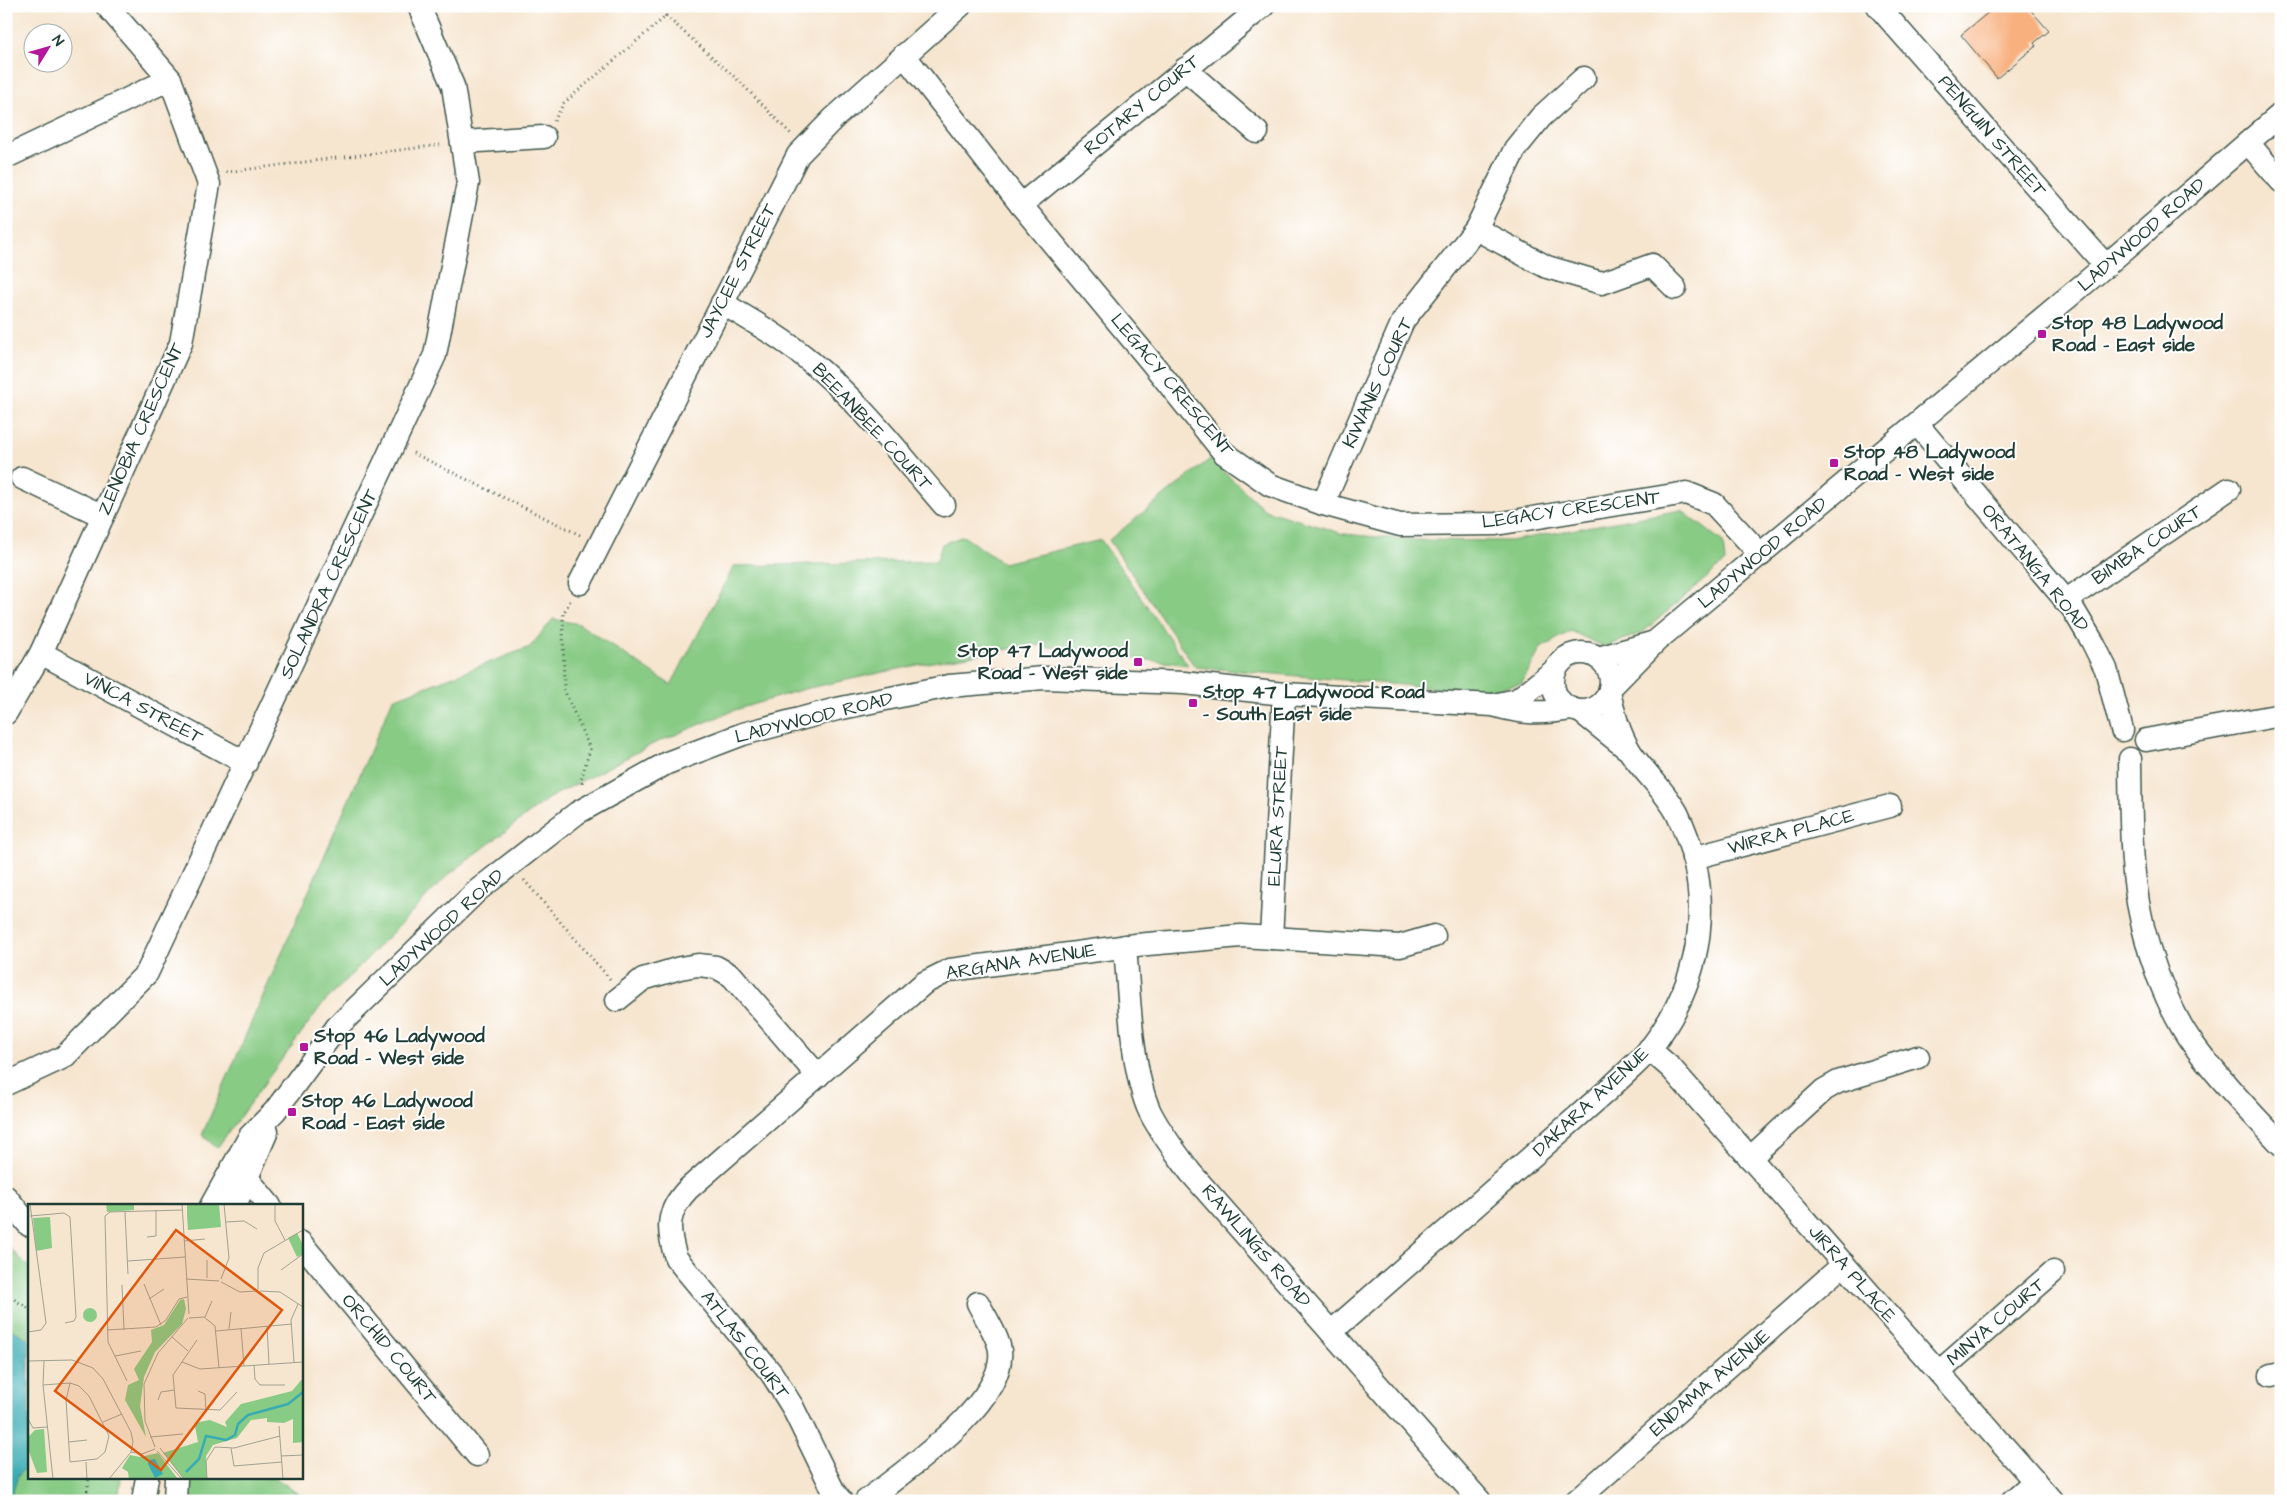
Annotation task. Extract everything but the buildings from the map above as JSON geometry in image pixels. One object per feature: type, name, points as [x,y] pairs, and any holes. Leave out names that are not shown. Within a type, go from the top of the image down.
[{"type":"street","name":"ZENOBIA CRESCENT","points":[[6,713],[41,653],[182,343],[209,184],[170,79],[107,6]]},
{"type":"street","name":"SOLANDRA CRESCENT","points":[[6,1084],[64,1057],[147,973],[435,355],[468,183],[453,86],[419,6]]},
{"type":"street","name":"JAYCEE STREET","points":[[580,583],[722,303],[804,147],[960,6]]},
{"type":"street","name":"ROTARY COURT","points":[[1021,206],[1263,6]]},
{"type":"street","name":"PENGUIN STREET","points":[[1878,6],[2106,266]]},
{"type":"street","name":"LEGACY CRESCENT","points":[[904,55],[1021,206],[1152,363],[1224,453],[1270,485],[1323,504],[1400,525],[1496,524],[1686,493],[1714,504],[1761,555]]},
{"type":"street","points":[[1186,69],[1257,132]]},
{"type":"street","name":"KIWANIS COURT","points":[[1323,504],[1403,321],[1476,229],[1515,150],[1542,117],[1584,78]]},
{"type":"street","points":[[6,157],[170,79]]},
{"type":"street","name":"LADYWOOD ROAD","points":[[1610,690],[1656,641],[2106,266],[2281,114]]},
{"type":"street","points":[[462,142],[544,138]]},
{"type":"street","points":[[2248,143],[2281,181]]},
{"type":"street","points":[[1476,229],[1547,268],[1602,283],[1652,264],[1676,288]]},
{"type":"street","name":"BEEANBEE COURT","points":[[722,303],[776,336],[811,362],[843,392],[944,505]]},
{"type":"street","name":"ORATANGA ROAD","points":[[1917,424],[2065,601],[2092,641],[2106,669],[2122,730]]},
{"type":"street","points":[[22,478],[103,516]]},
{"type":"street","name":"BIMBA COURT","points":[[2065,601],[2228,489]]},
{"type":"street","name":"LADYWOOD ROAD","points":[[1598,658],[1656,641]]},
{"type":"street","name":"VINCA STREET","points":[[41,653],[246,763]]},
{"type":"street","points":[[1589,654],[1598,658],[1606,666],[1610,677],[1610,690],[1600,704],[1587,711],[1576,710],[1557,698],[1553,679],[1556,670],[1570,656],[1589,654]]},
{"type":"street","name":"LADYWOOD ROAD","points":[[213,1204],[237,1176],[275,1111],[337,1027],[478,890],[577,813],[667,763],[743,734],[837,709],[949,686],[1044,678],[1184,683],[1284,694],[1493,705],[1517,700],[1556,670]]},
{"type":"street","name":"DAKARA AVENUE","points":[[1331,1332],[1609,1088],[1649,1049],[1679,1005],[1695,963],[1701,911],[1693,858],[1676,812],[1630,752],[1616,724],[1610,690]]},
{"type":"street","name":"ELURA STREET","points":[[1271,938],[1284,694]]},
{"type":"street","name":"LADYWOOD ROAD","points":[[1493,705],[1517,713],[1541,714],[1576,710]]},
{"type":"street","name":"DAKARA AVENUE","points":[[1576,710],[1630,752]]},
{"type":"street","points":[[2146,740],[2281,715]]},
{"type":"street","points":[[2132,728],[2143,733],[2146,745],[2140,755],[2130,758],[2118,752],[2115,741],[2122,730],[2132,728]]},
{"type":"street","points":[[2130,758],[2131,854],[2135,895],[2147,947],[2163,990],[2192,1043],[2243,1104],[2281,1144]]},
{"type":"street","name":"WIRRA PLACE","points":[[1693,858],[1890,806]]},
{"type":"street","name":"ARGANA AVENUE","points":[[671,1217],[676,1201],[688,1189],[924,983],[939,974],[950,970],[1125,946],[1241,936],[1400,946],[1434,936]]},
{"type":"street","name":"RAWLINGS ROAD","points":[[1125,946],[1136,1053],[1143,1092],[1163,1136],[1190,1172],[1480,1501]]},
{"type":"street","points":[[621,998],[644,979],[680,968],[698,965],[716,967],[732,976],[818,1076]]},
{"type":"street","name":"JIRRA PLACE","points":[[1649,1049],[1671,1068],[2052,1501]]},
{"type":"street","points":[[1750,1158],[1824,1090],[1838,1082],[1918,1057]]},
{"type":"street","points":[[237,1176],[268,1204]]},
{"type":"street","name":"LADYWOOD ROAD","points":[[235,1204],[237,1176]]},
{"type":"street","points":[[6,1197],[28,1224]]},
{"type":"street","name":"ATLAS COURT","points":[[671,1217],[669,1236],[676,1258],[772,1374],[792,1406],[834,1492],[841,1501]]},
{"type":"street","name":"ORCHID COURT","points":[[302,1245],[477,1455]]},
{"type":"street","name":"ENDAMA AVENUE","points":[[1576,1501],[1844,1264]]},
{"type":"street","name":"MINYA COURT","points":[[1939,1372],[2053,1272]]},
{"type":"street","points":[[866,1501],[933,1447],[977,1408],[992,1386],[1000,1364],[1000,1349],[978,1303]]},
{"type":"street","points":[[143,1501],[147,1480]]},
{"type":"street","points":[[175,1501],[176,1480]]},
{"type":"street","points":[[2012,1501],[2035,1481]]},
{"type":"path","points":[[658,6],[666,16],[738,80],[804,147]]},
{"type":"path","points":[[544,138],[564,103],[666,16]]},
{"type":"path","points":[[205,174],[462,142]]},
{"type":"path","points":[[394,444],[599,544]]},
{"type":"path","points":[[580,583],[563,614],[564,690],[590,748],[581,780],[590,806]]},
{"type":"path","points":[[510,865],[621,998]]},
{"type":"path","points":[[6,1294],[8,1298],[28,1308]]},
{"type":"path","points":[[86,1501],[89,1480]]},
{"type":"green space","points":[[1210,459],[1265,510],[1344,534],[1411,540],[1510,541],[1681,510],[1723,542],[1725,562],[1642,633],[1604,647],[1571,631],[1541,648],[1522,683],[1480,692],[1195,667],[1109,540]]},
{"type":"green space","points":[[963,536],[1003,563],[1101,540],[1188,665],[1033,645],[927,663],[804,689],[735,710],[653,744],[549,798],[447,876],[321,1006],[217,1148],[202,1135],[393,699],[530,647],[553,619],[579,624],[671,685],[734,566],[937,561],[942,544]]},
{"type":"green space","points":[[6,1244],[28,1266],[28,1480],[121,1480],[118,1501],[6,1501]]},
{"type":"green space","points":[[176,1480],[279,1480],[308,1501],[175,1501]]},
{"type":"water","points":[[13,1330],[28,1338],[28,1463],[18,1476],[10,1501],[6,1501],[6,1332]]},
{"type":"place","name":"Stop 48 Ladywood Road - East side","points":[[2042,334]]},
{"type":"place","name":"Stop 48 Ladywood Road - West side","points":[[1834,463]]},
{"type":"place","name":"Stop 47 Ladywood Road - West side","points":[[1138,662]]},
{"type":"place","name":"Stop 47 Ladywood Road - South East side","points":[[1193,703]]},
{"type":"place","name":"Stop 46 Ladywood Road - West side","points":[[304,1047]]},
{"type":"place","name":"Stop 46 Ladywood Road - East side","points":[[292,1112]]}]
